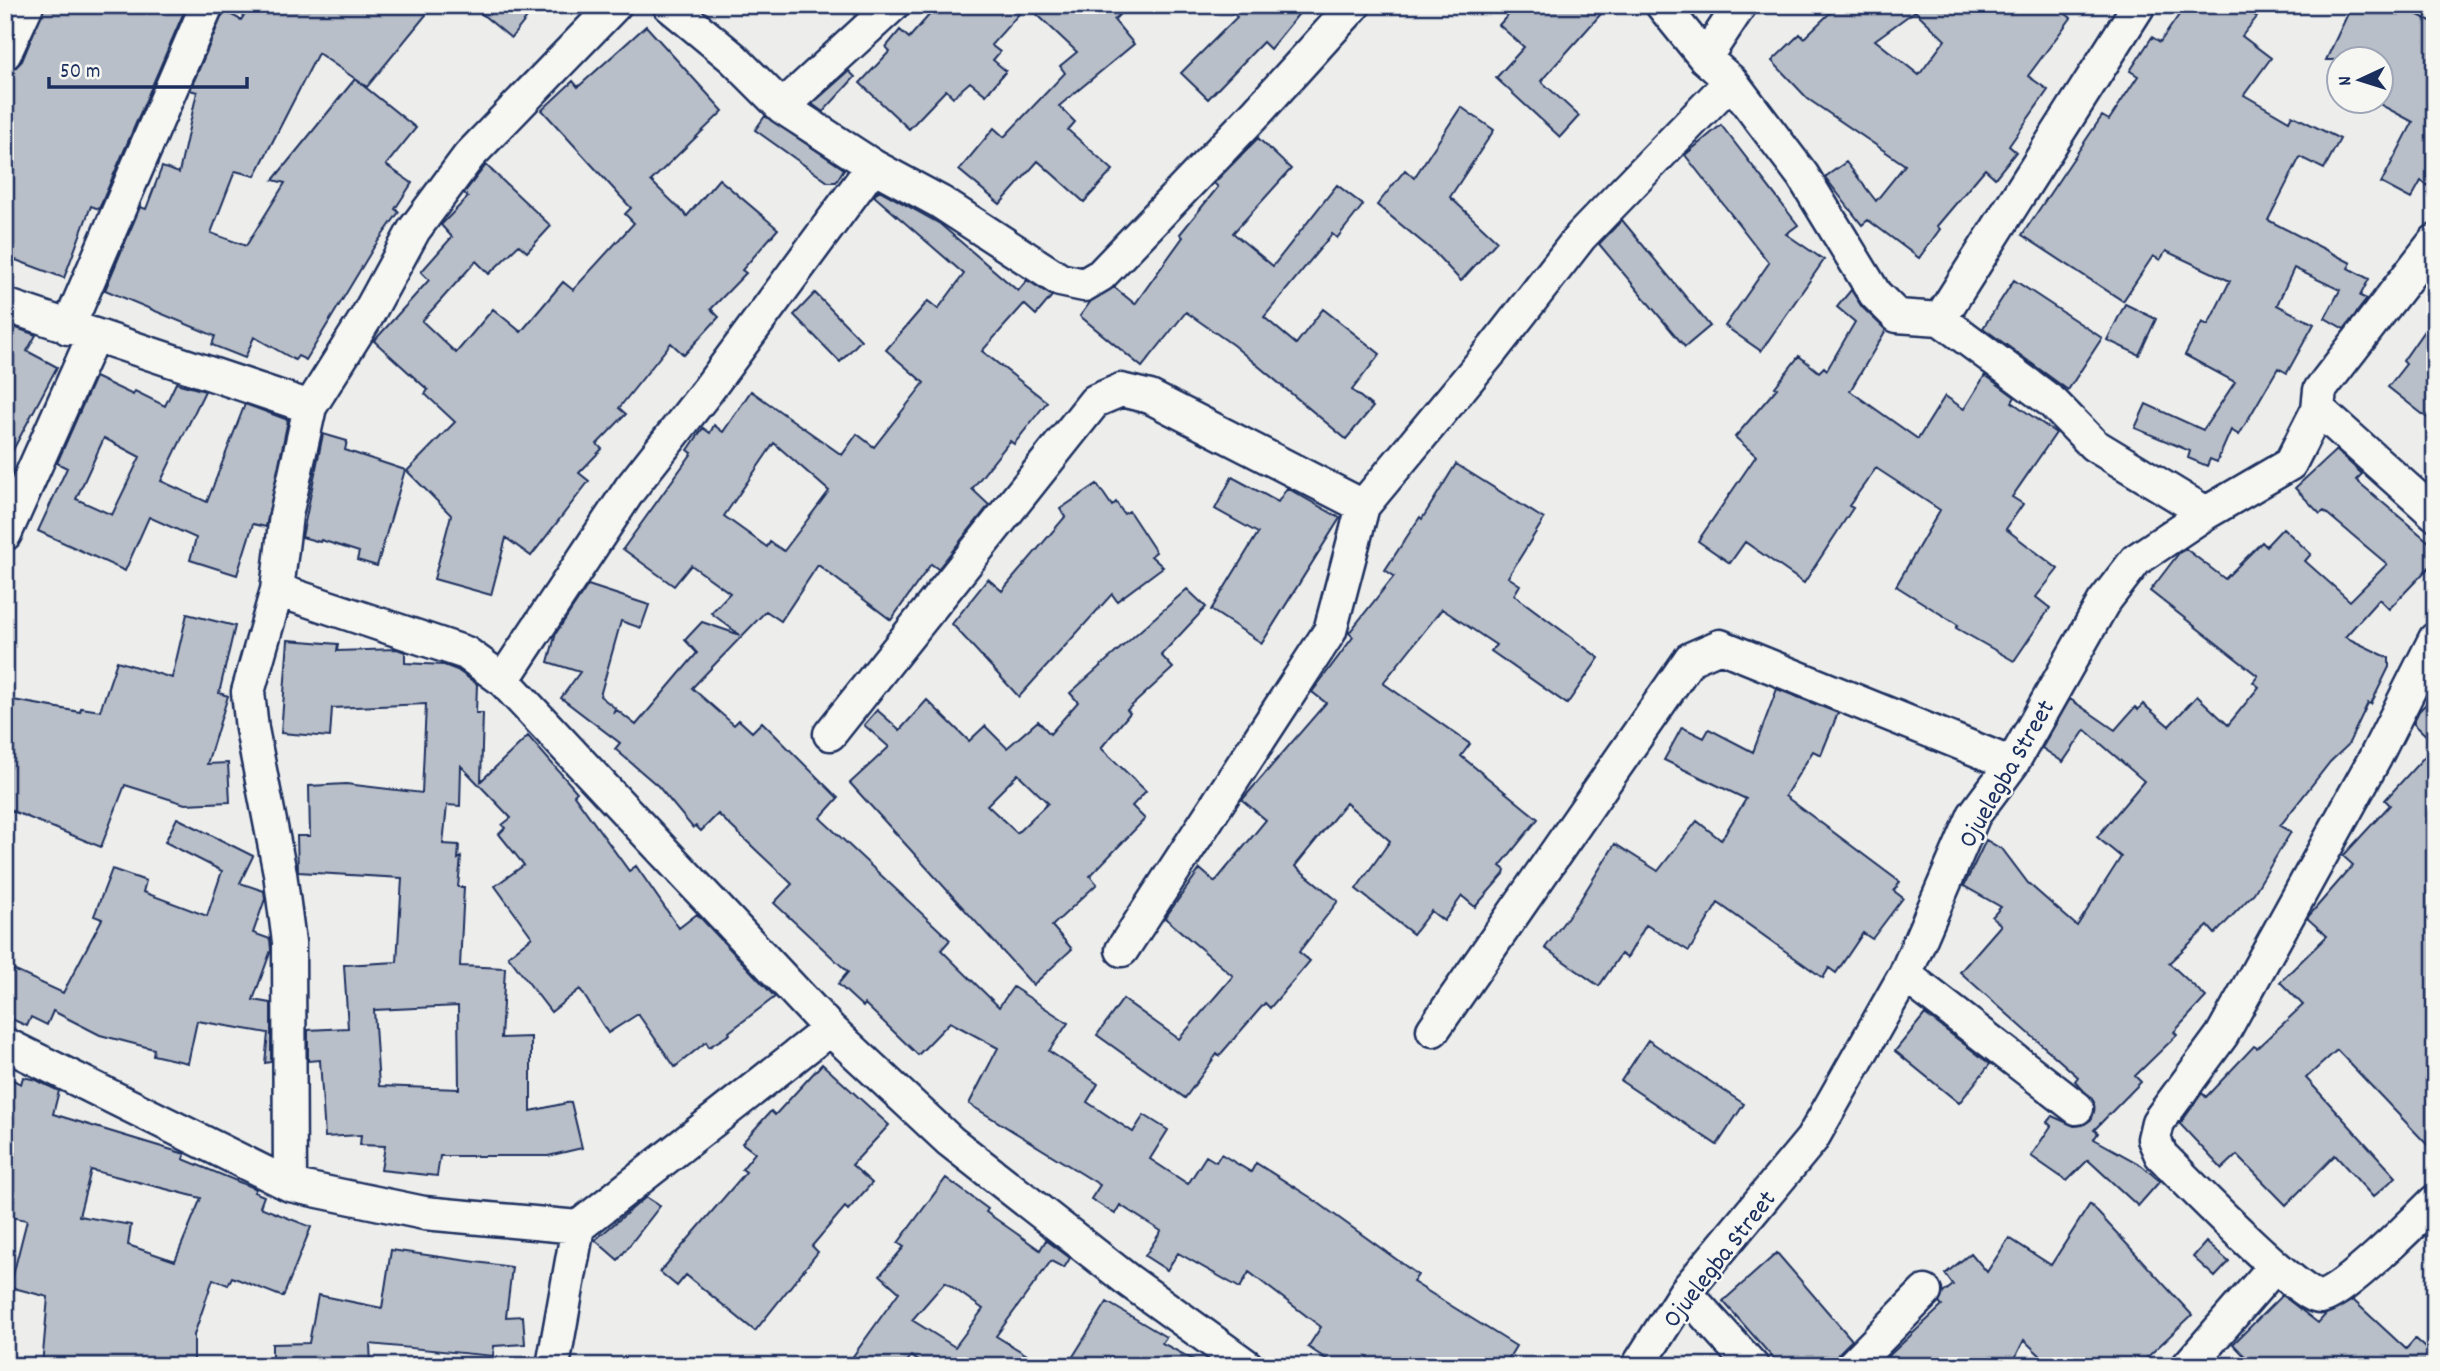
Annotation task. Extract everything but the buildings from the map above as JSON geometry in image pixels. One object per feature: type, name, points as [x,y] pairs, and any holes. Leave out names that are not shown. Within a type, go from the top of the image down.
[{"type":"street","points":[[5,53],[27,5]]},
{"type":"street","points":[[5,534],[207,5]]},
{"type":"street","points":[[290,1185],[289,942],[280,873],[252,729],[248,692],[277,590],[286,515],[310,407],[366,318],[414,230],[469,156],[615,5]]},
{"type":"street","points":[[669,5],[733,58],[782,107],[873,166],[940,202],[1060,280],[1084,285],[1101,275],[1258,111],[1354,5]]},
{"type":"street","points":[[782,107],[893,5]]},
{"type":"street","points":[[1662,5],[1705,58],[1731,81],[1803,176],[1875,294],[1898,316],[1940,319],[2052,402],[2094,445],[2206,513]]},
{"type":"street","points":[[1705,58],[1740,5]]},
{"type":"street","points":[[1940,319],[2139,5]]},
{"type":"street","points":[[1122,950],[1330,631],[1363,506],[1493,349],[1581,236],[1731,81]]},
{"type":"street","points":[[503,680],[629,489],[707,391],[873,166]]},
{"type":"street","name":"Ojuelegba Street","points":[[1638,1366],[1685,1292],[1812,1139],[1905,975],[1974,815],[2012,764],[2111,592],[2136,560],[2206,513],[2290,464],[2318,409],[2320,390],[2435,241]]},
{"type":"street","points":[[5,304],[81,332],[310,407]]},
{"type":"street","points":[[830,734],[1095,401],[1121,390],[1150,397],[1363,506]]},
{"type":"street","points":[[2318,409],[2435,514]]},
{"type":"street","points":[[277,590],[466,653],[503,680],[830,1029],[950,1141],[1129,1281],[1247,1366]]},
{"type":"street","points":[[2435,639],[2375,758],[2222,1035],[2158,1122],[2154,1139],[2161,1155],[2275,1266],[2308,1295],[2317,1298],[2327,1296],[2435,1201]]},
{"type":"street","points":[[1433,1030],[1690,659],[1720,646],[2012,764]]},
{"type":"street","points":[[1905,975],[2077,1108]]},
{"type":"street","points":[[553,1366],[578,1227],[830,1029]]},
{"type":"street","points":[[5,1044],[290,1185],[424,1213],[578,1227]]},
{"type":"street","points":[[2188,1366],[2275,1266]]},
{"type":"street","points":[[1685,1292],[1752,1366]]},
{"type":"street","points":[[1852,1366],[1925,1292]]}]
